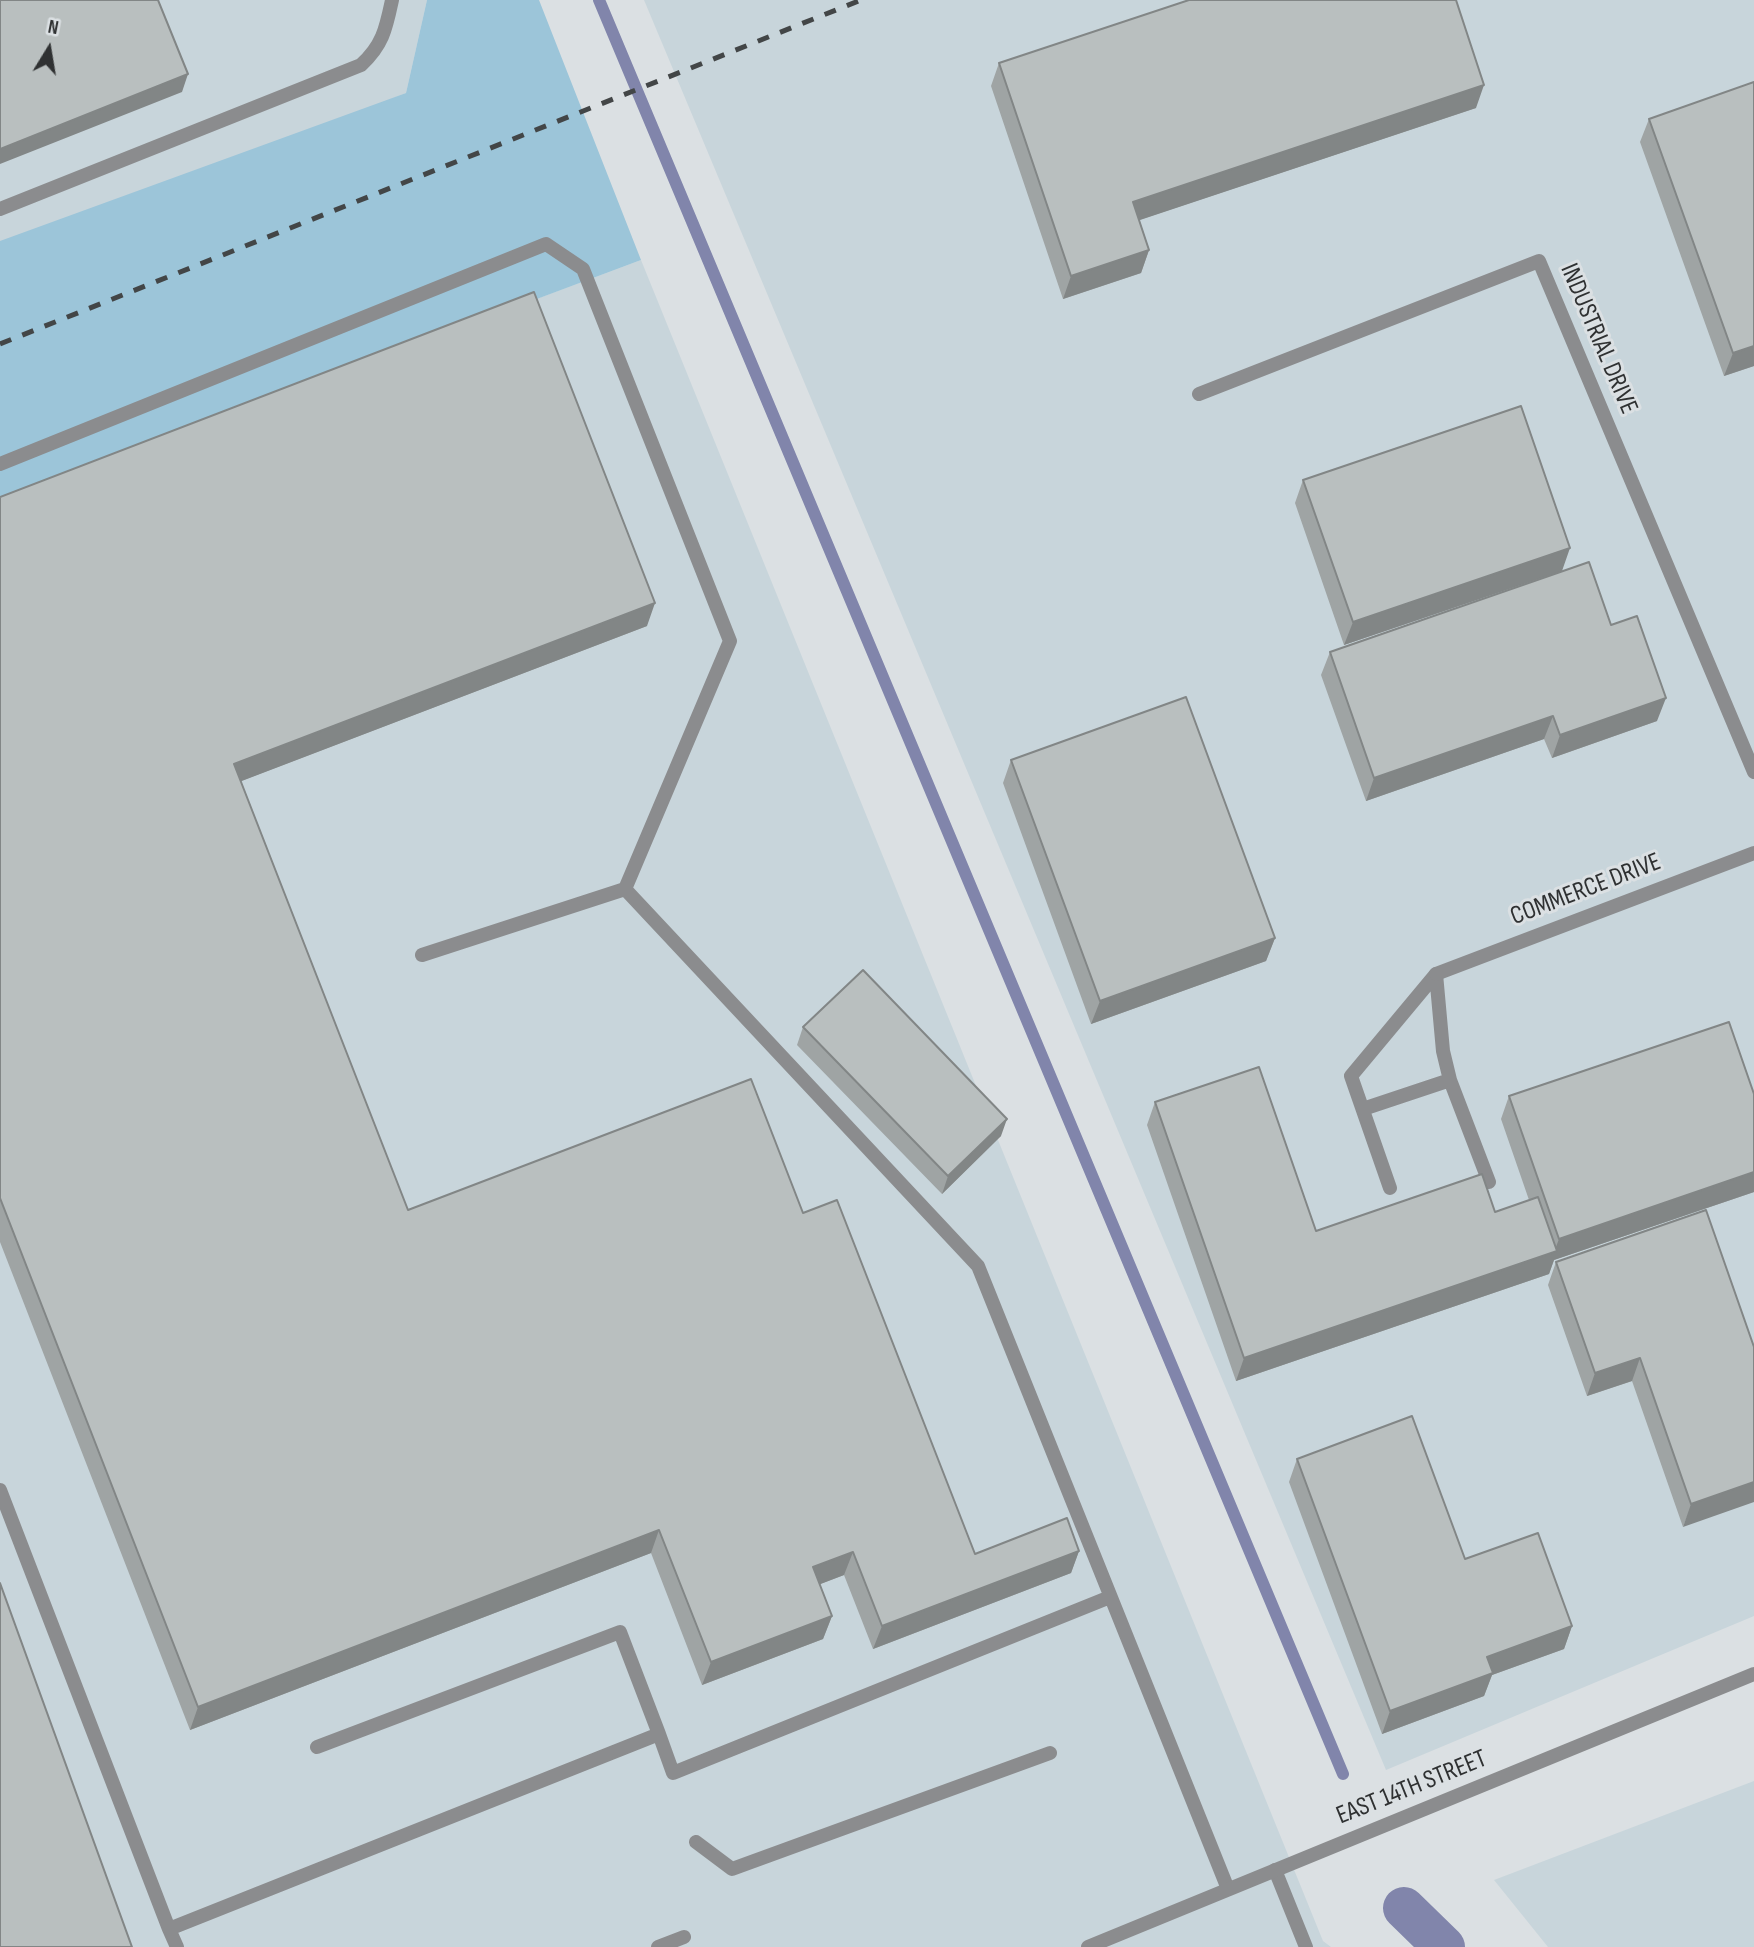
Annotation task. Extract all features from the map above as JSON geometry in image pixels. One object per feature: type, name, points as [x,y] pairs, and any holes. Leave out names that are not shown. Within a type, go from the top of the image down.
[{"type":"street","points":[[0,209],[361,65],[374,53],[384,35],[392,0]]},
{"type":"street","points":[[0,464],[546,244],[583,269],[730,641],[625,889],[422,956]]},
{"type":"street","name":"INDUSTRIAL DRIVE","points":[[1199,394],[1539,261],[1754,772]]},
{"type":"street","name":"COMMERCE DRIVE","points":[[1436,974],[1754,853]]},
{"type":"street","points":[[625,889],[978,1266],[1228,1889]]},
{"type":"street","points":[[1436,974],[1443,1051],[1489,1182]]},
{"type":"street","points":[[1390,1188],[1351,1076],[1436,974]]},
{"type":"street","points":[[1363,1109],[1451,1080]]},
{"type":"street","points":[[0,1490],[177,1947]]},
{"type":"street","points":[[317,1747],[620,1632],[673,1773],[1110,1597]]},
{"type":"street","name":"EAST 14TH STREET","points":[[1088,1947],[1754,1674]]},
{"type":"street","points":[[169,1929],[659,1734]]},
{"type":"street","points":[[696,1842],[732,1869],[1049,1752]]},
{"type":"street","points":[[1275,1870],[1306,1947]]},
{"type":"street","points":[[658,1947],[684,1937]]},
{"type":"shaded area","points":[[0,0],[427,0],[406,93],[0,257]]},
{"type":"shaded area","points":[[427,0],[539,0],[641,260],[0,500],[0,241],[406,93]]},
{"type":"shaded area","points":[[644,0],[1754,0],[1754,1616],[1386,1770]]},
{"type":"shaded area","points":[[641,260],[1323,1941],[1331,1947],[0,1947],[0,499]]},
{"type":"shaded area","points":[[1754,1781],[1754,1947],[1548,1947],[1494,1880]]},
{"type":"building","points":[[0,0],[158,0],[188,74],[0,149]]},
{"type":"building","points":[[1189,0],[1456,0],[1484,85],[1133,202],[1149,250],[1071,276],[999,63]]},
{"type":"building","points":[[1754,82],[1754,346],[1733,353],[1649,119]]},
{"type":"building","points":[[534,292],[655,603],[234,764],[408,1210],[751,1079],[803,1213],[837,1200],[975,1554],[1067,1518],[1079,1551],[882,1626],[853,1552],[813,1567],[832,1616],[711,1662],[659,1530],[198,1707],[0,1198],[0,497]]},
{"type":"building","points":[[1521,406],[1570,548],[1353,622],[1303,480]]},
{"type":"building","points":[[1589,562],[1611,625],[1637,616],[1666,698],[1560,735],[1553,716],[1374,778],[1330,652]]},
{"type":"building","points":[[1186,697],[1275,938],[1100,1001],[1011,760]]},
{"type":"building","points":[[863,970],[1007,1119],[948,1176],[803,1027]]},
{"type":"building","points":[[1729,1022],[1754,1094],[1754,1172],[1559,1239],[1509,1096]]},
{"type":"building","points":[[1259,1067],[1316,1231],[1482,1174],[1495,1212],[1538,1197],[1557,1251],[1244,1358],[1155,1102]]},
{"type":"building","points":[[1706,1210],[1754,1347],[1754,1482],[1691,1504],[1640,1358],[1595,1373],[1556,1262]]},
{"type":"building","points":[[1412,1416],[1465,1559],[1538,1533],[1572,1626],[1487,1657],[1493,1673],[1390,1711],[1297,1459]]},
{"type":"building","points":[[0,1583],[132,1947],[0,1947]]},
{"type":"waterway","points":[[599,0],[1343,1774]]},
{"type":"waterway","points":[[1404,1908],[1444,1947]]},
{"type":"railway","points":[[0,344],[861,0]]}]
